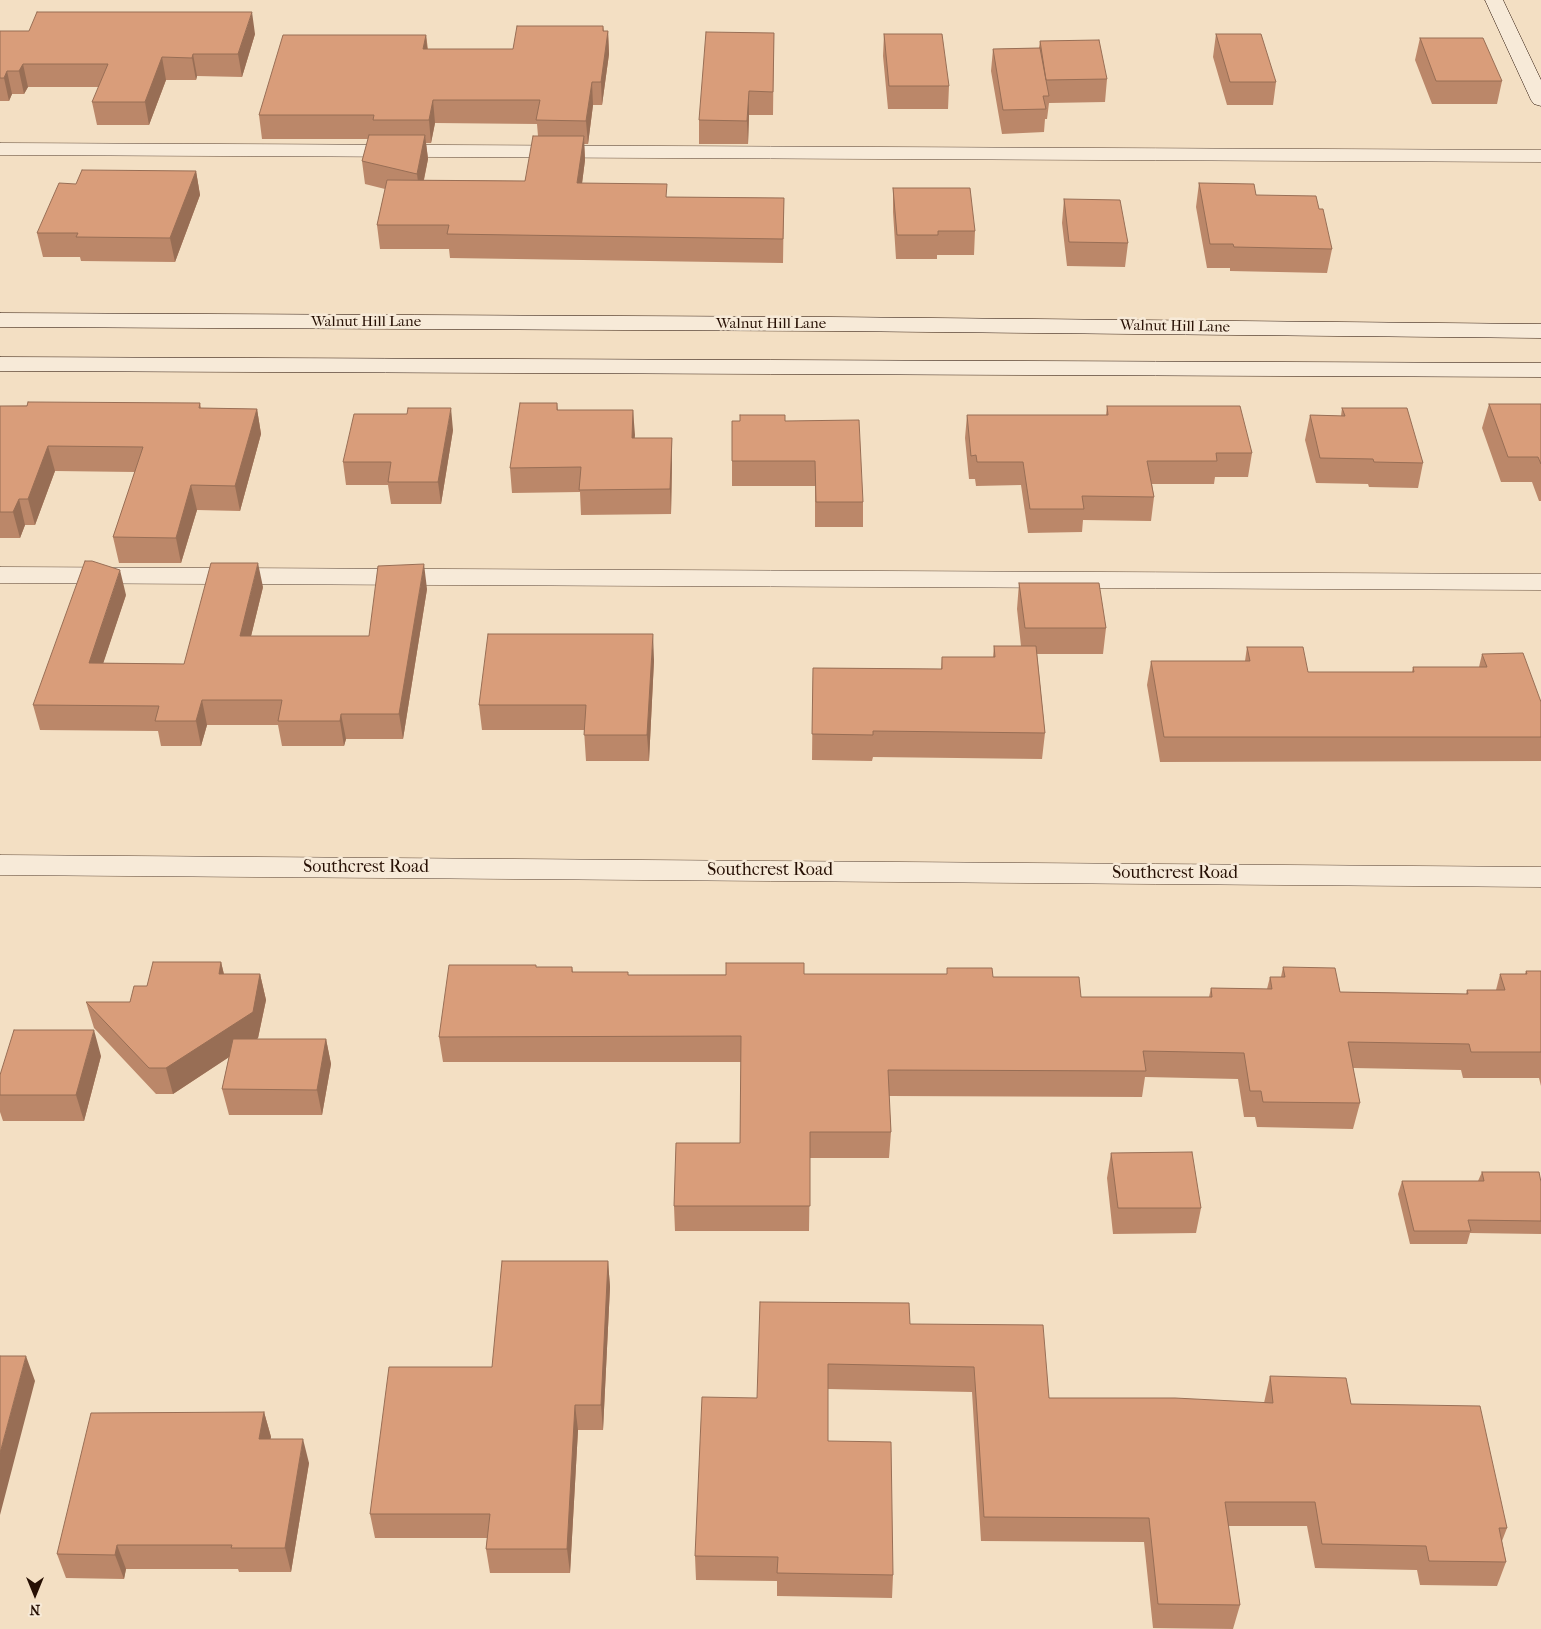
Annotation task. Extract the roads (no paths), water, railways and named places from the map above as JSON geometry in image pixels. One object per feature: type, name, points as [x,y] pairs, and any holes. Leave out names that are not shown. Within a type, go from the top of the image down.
[{"type":"main road","points":[[1494,0],[1541,100]]},
{"type":"main road","points":[[0,150],[1541,156]]},
{"type":"main road","name":"Walnut Hill Lane","points":[[0,320],[831,345],[1541,370]]},
{"type":"main road","name":"Walnut Hill Lane","points":[[0,364],[1541,331]]},
{"type":"main road","points":[[0,574],[1541,582]]},
{"type":"main road","name":"Southcrest Road","points":[[0,865],[1541,877]]}]
